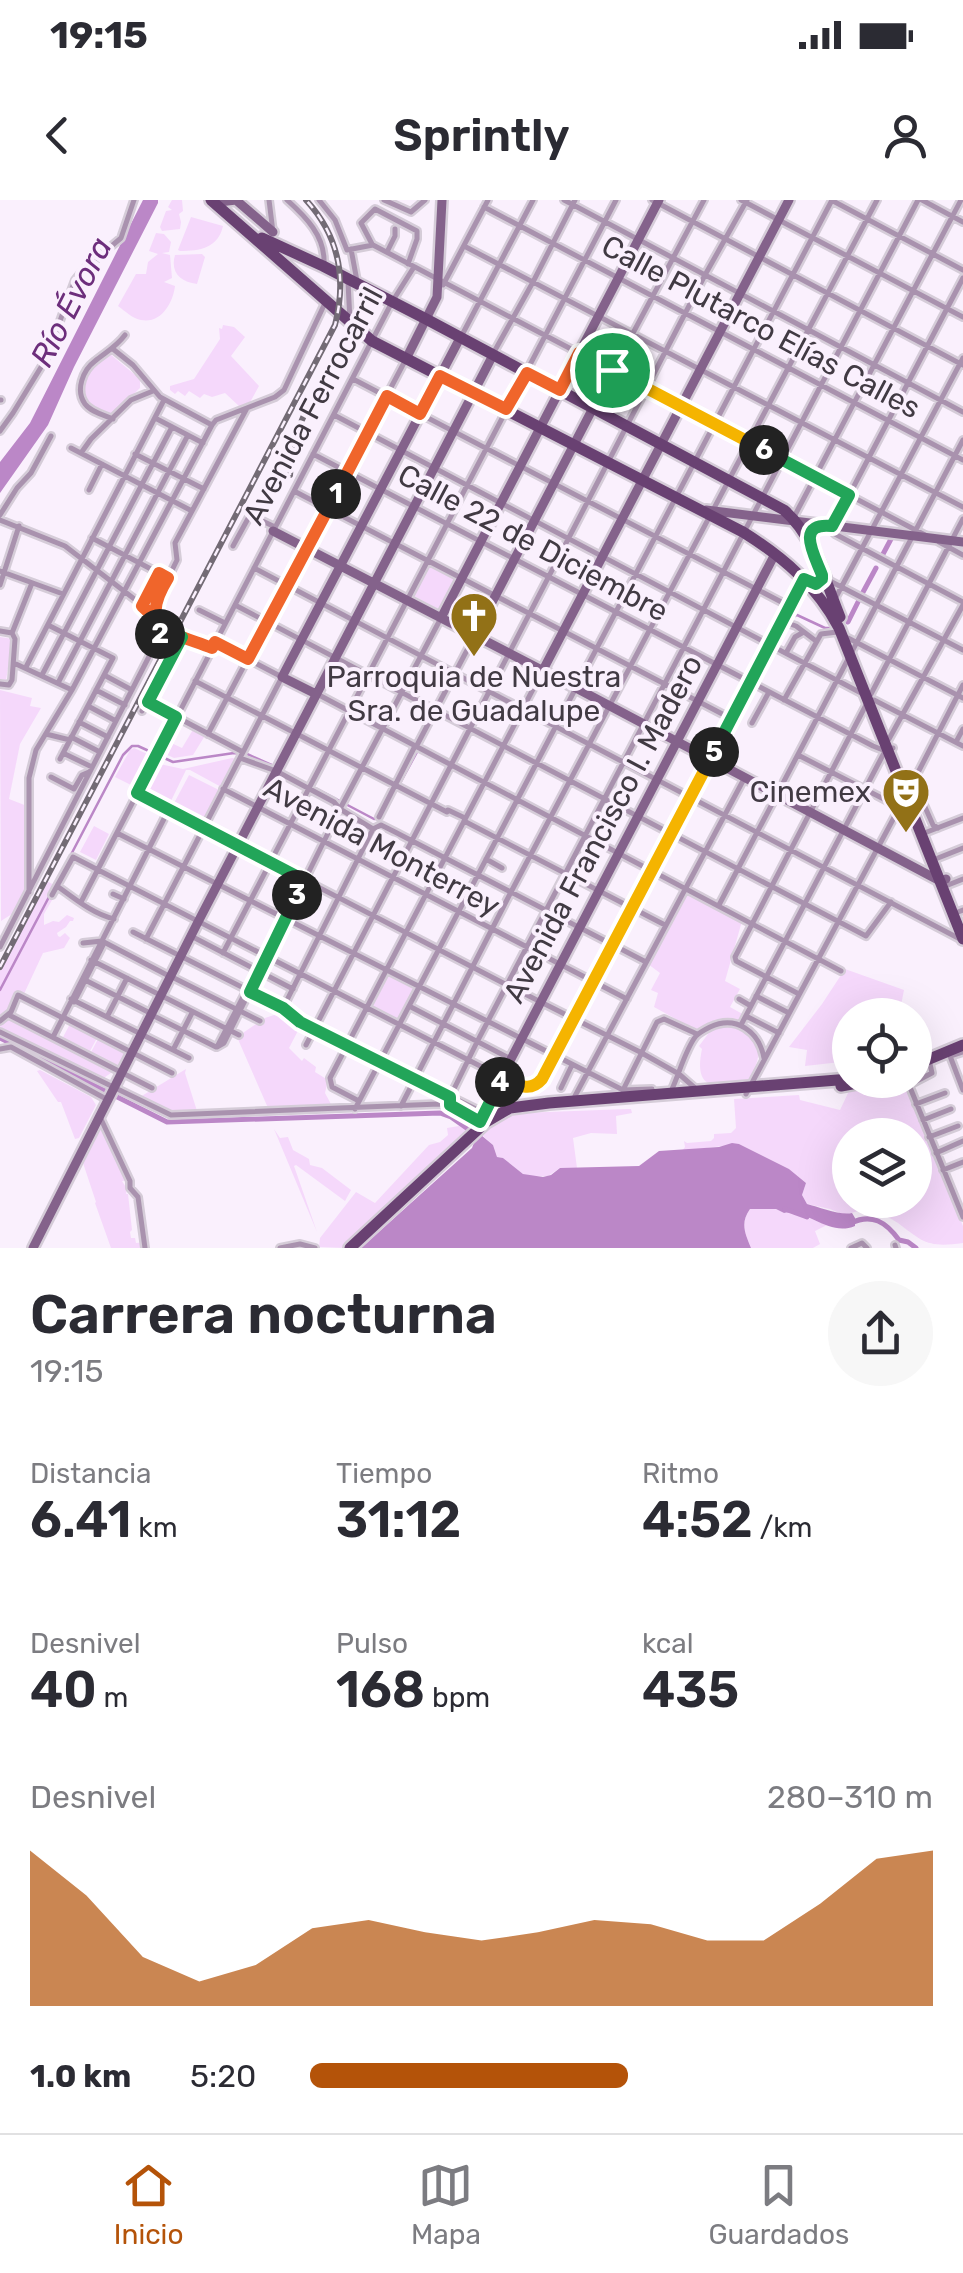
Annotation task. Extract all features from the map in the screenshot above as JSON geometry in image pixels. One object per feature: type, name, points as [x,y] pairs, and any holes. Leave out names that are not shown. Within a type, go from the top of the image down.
[{"type":"main road","points":[[221,205],[269,241],[426,319],[794,517],[809,540],[834,602],[913,814],[961,915]]},
{"type":"main road","points":[[269,241],[286,265],[372,341],[707,511],[775,554],[806,581],[847,640]]},
{"type":"main road","points":[[286,265],[294,261],[291,252]]},
{"type":"main road","points":[[297,275],[298,264],[309,259]]},
{"type":"main road","points":[[809,540],[812,530],[826,526]]},
{"type":"main road","points":[[806,581],[816,584],[823,577]]},
{"type":"main road","points":[[907,793],[931,827],[963,940]]},
{"type":"main road","points":[[932,1057],[963,1045]]},
{"type":"main road","points":[[350,1248],[483,1123],[567,1102],[832,1081]]},
{"type":"main road","points":[[749,1088],[832,1086]]},
{"type":"street","points":[[0,431],[46,358],[75,280],[121,238],[134,200]]},
{"type":"street","points":[[269,200],[269,241]]},
{"type":"street","points":[[287,200],[315,230],[323,247],[323,266]]},
{"type":"street","points":[[319,200],[335,220],[349,249],[353,282],[350,321]]},
{"type":"street","points":[[386,200],[410,212],[422,200]]},
{"type":"street","name":"Calle Plutarco Elías Calles","points":[[477,200],[963,460]]},
{"type":"street","points":[[146,939],[532,200]]},
{"type":"street","points":[[564,200],[963,412]]},
{"type":"street","points":[[223,953],[616,200]]},
{"type":"street","points":[[380,817],[704,200]]},
{"type":"street","points":[[359,1101],[332,1086],[330,1078],[789,200]]},
{"type":"street","points":[[355,1109],[832,200],[963,274],[849,495],[826,526]]},
{"type":"street","points":[[401,1106],[689,554],[707,511],[729,480],[876,200]]},
{"type":"street","points":[[450,1101],[584,835],[920,200],[963,222]]},
{"type":"street","points":[[794,517],[961,200]]},
{"type":"street","points":[[441,281],[442,201]]},
{"type":"street","points":[[85,980],[217,1047],[222,1045],[382,728],[657,201],[962,362],[834,602]]},
{"type":"street","points":[[306,1045],[744,201],[963,316]]},
{"type":"street","points":[[31,1248],[574,202]]},
{"type":"street","points":[[208,734],[387,396],[441,281],[486,204]]},
{"type":"street","points":[[411,265],[417,231],[373,209],[361,223],[373,245],[441,281],[480,301],[546,336],[612,370],[881,512],[914,533]]},
{"type":"street","points":[[386,252],[396,229]]},
{"type":"street","points":[[349,249],[373,245]]},
{"type":"street","points":[[464,246],[963,507]]},
{"type":"street","name":"Avenida Ferrocarril","points":[[81,902],[411,265]]},
{"type":"street","points":[[29,892],[29,778],[36,750],[72,690],[212,425],[281,394],[327,301]]},
{"type":"street","points":[[113,419],[82,400],[82,379],[90,365],[125,335]]},
{"type":"street","points":[[113,349],[164,400],[212,425]]},
{"type":"street","points":[[353,379],[790,606]]},
{"type":"street","points":[[81,453],[134,398],[154,391]]},
{"type":"street","points":[[26,667],[164,400]]},
{"type":"street","points":[[159,634],[156,599],[177,560],[176,543],[248,407]]},
{"type":"street","points":[[334,416],[959,744],[963,729]]},
{"type":"street","points":[[156,418],[203,443]]},
{"type":"street","points":[[42,675],[172,427]]},
{"type":"street","points":[[58,683],[188,435]]},
{"type":"street","points":[[51,436],[31,474],[17,488],[0,518],[58,542],[82,557],[165,629],[248,659],[282,676],[841,971]]},
{"type":"street","points":[[719,906],[837,680],[847,640],[876,605],[963,440]]},
{"type":"street","points":[[71,448],[192,511]]},
{"type":"street","points":[[136,454],[204,489]]},
{"type":"street","name":"Calle 22 de Diciembre","points":[[314,454],[852,735],[889,747]]},
{"type":"street","points":[[89,490],[102,464]]},
{"type":"street","points":[[294,491],[732,719]]},
{"type":"street","points":[[707,511],[794,517],[826,526],[914,533],[954,543],[963,555]]},
{"type":"street","points":[[233,546],[250,514],[879,847],[943,878],[963,878]]},
{"type":"street","points":[[800,994],[736,961],[735,956],[954,543],[963,519]]},
{"type":"street","points":[[0,585],[18,526]]},
{"type":"street","points":[[741,1025],[963,604],[826,526]]},
{"type":"street","points":[[92,538],[168,578]]},
{"type":"street","name":"Avenida Francisco I. Madero","points":[[483,1123],[511,1059],[775,554]]},
{"type":"street","points":[[254,568],[963,940]]},
{"type":"street","points":[[2,572],[64,594]]},
{"type":"street","points":[[142,606],[159,573]]},
{"type":"street","points":[[823,577],[963,650]]},
{"type":"street","points":[[52,895],[72,857],[502,1077],[525,1088],[536,1086],[806,581]]},
{"type":"street","points":[[2,684],[11,683],[15,640],[12,634],[32,584]]},
{"type":"street","points":[[234,605],[866,936],[891,902]]},
{"type":"street","points":[[200,610],[225,623]]},
{"type":"street","points":[[782,621],[817,639]]},
{"type":"street","points":[[48,624],[113,658],[62,756],[91,770]]},
{"type":"street","points":[[0,947],[159,634],[165,629]]},
{"type":"street","points":[[0,631],[12,634]]},
{"type":"street","points":[[784,700],[824,632],[890,660],[960,697]]},
{"type":"street","points":[[786,653],[795,636],[804,633]]},
{"type":"street","points":[[142,712],[182,637]]},
{"type":"street","points":[[14,663],[72,690]]},
{"type":"street","points":[[104,675],[132,690]]},
{"type":"street","points":[[195,681],[665,924]]},
{"type":"street","points":[[116,833],[623,1090],[749,1088],[963,685]]},
{"type":"street","points":[[96,690],[124,705]]},
{"type":"street","points":[[752,724],[769,692]]},
{"type":"street","points":[[148,702],[242,755],[278,768],[374,829]]},
{"type":"street","points":[[88,706],[116,721]]},
{"type":"street","points":[[79,722],[108,737]]},
{"type":"street","points":[[46,734],[71,738],[100,752]]},
{"type":"street","points":[[798,754],[864,790],[907,793]]},
{"type":"street","points":[[51,778],[74,788],[82,775],[91,770]]},
{"type":"street","points":[[567,1102],[588,1072],[745,776]]},
{"type":"street","name":"Avenida Monterrey","points":[[223,789],[627,999]]},
{"type":"street","points":[[137,793],[640,1052],[680,1074],[695,1088]]},
{"type":"street","points":[[73,1000],[169,810]]},
{"type":"street","points":[[931,827],[963,818]]},
{"type":"street","points":[[283,1008],[374,829],[381,825],[646,962]]},
{"type":"street","points":[[938,858],[963,848]]},
{"type":"street","points":[[486,860],[502,868]]},
{"type":"street","points":[[57,885],[98,915],[114,919]]},
{"type":"street","points":[[113,894],[124,898]]},
{"type":"street","points":[[133,932],[283,1008],[300,1022],[414,1080],[483,1123]]},
{"type":"street","points":[[191,936],[293,989]]},
{"type":"street","points":[[82,944],[103,940],[260,1022]]},
{"type":"street","points":[[93,960],[239,1035]]},
{"type":"street","points":[[54,1038],[93,960]]},
{"type":"street","points":[[107,1017],[127,978]]},
{"type":"street","points":[[0,1021],[8,1015],[18,994],[172,1073]]},
{"type":"street","points":[[756,996],[789,1013]]},
{"type":"street","points":[[739,999],[752,1006]]},
{"type":"street","points":[[73,1000],[190,1058]]},
{"type":"street","points":[[409,1006],[511,1059]]},
{"type":"street","points":[[173,1050],[193,1011]]},
{"type":"street","points":[[8,1015],[152,1088]]},
{"type":"street","points":[[746,1016],[778,1033]]},
{"type":"street","points":[[623,1090],[659,1020],[697,1034]]},
{"type":"street","points":[[672,1089],[697,1034],[717,1024],[741,1025],[758,1040],[764,1061]]},
{"type":"street","points":[[0,1032],[110,1094]]},
{"type":"street","points":[[932,1063],[963,1045]]},
{"type":"street","points":[[0,1049],[14,1048],[110,1094],[171,1116],[450,1101]]},
{"type":"street","points":[[950,1056],[963,1090]]},
{"type":"street","points":[[561,1088],[572,1065]]},
{"type":"street","points":[[916,1104],[944,1093]]},
{"type":"street","points":[[31,1248],[110,1094]]},
{"type":"street","points":[[914,1098],[922,1118]]},
{"type":"street","points":[[929,1118],[951,1110]]},
{"type":"street","points":[[100,1117],[130,1180],[130,1188],[138,1197],[145,1248]]},
{"type":"street","points":[[932,1136],[958,1126]]},
{"type":"street","points":[[936,1153],[963,1141]]},
{"type":"street","points":[[932,1142],[962,1213]]},
{"type":"street","points":[[942,1170],[963,1162]]},
{"type":"street","points":[[280,1248],[300,1244],[314,1248]]},
{"type":"street","points":[[851,1248],[865,1246]]},
{"type":"shaded area","name":"Río Évora","points":[[143,200],[158,203],[48,425],[0,493],[0,462],[30,423]]},
{"type":"shaded area","points":[[172,200],[182,200],[180,229],[162,231],[160,227],[166,211],[172,210],[168,207]]},
{"type":"shaded area","points":[[191,217],[223,226],[221,233],[207,247],[180,251],[178,250]]},
{"type":"shaded area","points":[[156,233],[164,234],[171,242],[169,252],[162,253],[170,255],[172,278],[164,282],[175,286],[165,311],[154,319],[141,320],[118,306],[136,274],[146,274],[148,262],[158,254],[149,251]]},
{"type":"shaded area","points":[[175,255],[205,257],[197,284],[178,275]]},
{"type":"shaded area","points":[[234,327],[245,337],[231,356],[259,386],[249,404],[240,407],[225,393],[212,397],[204,394],[200,398],[189,391],[185,396],[178,391],[175,394],[170,386],[194,379],[220,339],[219,328]]},
{"type":"shaded area","points":[[110,354],[140,379],[140,388],[113,414],[91,404],[83,384],[90,368]]},
{"type":"shaded area","points":[[430,564],[459,579],[442,611],[414,596]]},
{"type":"shaded area","points":[[0,637],[13,639],[6,680],[0,679]]},
{"type":"shaded area","points":[[0,690],[32,698],[30,706],[41,708],[20,744],[9,799],[27,806],[26,887],[15,912],[1,921]]},
{"type":"shaded area","points":[[194,728],[206,734],[193,755],[174,758],[161,752],[167,741],[182,748]]},
{"type":"shaded area","points":[[134,748],[154,757],[137,788],[115,777]]},
{"type":"shaded area","points":[[240,759],[223,788],[186,770],[169,805],[141,791],[155,763],[183,769]]},
{"type":"shaded area","points":[[189,775],[221,791],[204,824],[172,807]]},
{"type":"shaded area","points":[[94,826],[109,834],[96,860],[80,852]]},
{"type":"shaded area","points":[[47,881],[59,888],[44,914],[44,925],[59,922],[67,915],[74,918],[57,933],[70,938],[64,948],[43,953],[23,996],[17,994],[8,1013],[0,1018],[0,971]]},
{"type":"shaded area","points":[[686,891],[742,921],[725,981],[740,989],[730,1007],[746,1016],[741,1024],[718,1023],[696,1030],[654,1007],[658,993],[651,990],[660,973],[648,964]]},
{"type":"shaded area","points":[[845,969],[904,990],[902,998],[832,998],[832,1063],[805,1066],[807,1050],[789,1047]]},
{"type":"shaded area","points":[[389,975],[416,989],[400,1020],[372,1007]]},
{"type":"shaded area","points":[[283,1012],[302,1023],[289,1048],[328,1080],[325,1093],[332,1106],[268,1108],[237,1037],[265,1018]]},
{"type":"shaded area","points":[[9,1017],[115,1070],[101,1080],[0,1030],[0,1022]]},
{"type":"shaded area","points":[[70,1024],[97,1038],[89,1053],[62,1039]]},
{"type":"shaded area","points":[[730,1025],[742,1028],[756,1039],[757,1061],[749,1080],[710,1084],[701,1073],[699,1046],[711,1030]]},
{"type":"shaded area","points":[[98,1039],[125,1052],[117,1068],[90,1054]]},
{"type":"shaded area","points":[[186,1069],[197,1111],[172,1112],[140,1097]]},
{"type":"shaded area","points":[[37,1071],[91,1097],[96,1105],[79,1138],[75,1139],[61,1102]]},
{"type":"shaded area","points":[[799,1095],[800,1100],[840,1110],[846,1098],[911,1098],[919,1118],[832,1118],[832,1210],[807,1204],[802,1195],[806,1183],[789,1169],[739,1144],[682,1151],[684,1141],[711,1141],[714,1134],[731,1133],[736,1128],[734,1099]]},
{"type":"shaded area","points":[[631,1109],[632,1113],[616,1116],[617,1134],[591,1133],[573,1138],[577,1168],[560,1168],[548,1176],[523,1174],[497,1157],[493,1145],[482,1135],[502,1119],[521,1113]]},
{"type":"shaded area","points":[[102,1124],[129,1180],[122,1181],[128,1194],[131,1238],[136,1243],[146,1242],[147,1248],[111,1248],[83,1163]]},
{"type":"shaded area","points":[[459,1126],[471,1133],[345,1248],[319,1247],[320,1238],[356,1192],[375,1203],[429,1145],[448,1135],[447,1128]]},
{"type":"shaded area","points":[[274,1129],[280,1138],[288,1137],[293,1150],[309,1159],[310,1165],[322,1168],[351,1190],[345,1201],[294,1166],[317,1232]]},
{"type":"shaded area","points":[[481,1135],[493,1145],[497,1157],[523,1174],[543,1177],[560,1168],[639,1166],[659,1151],[739,1144],[789,1169],[806,1183],[802,1195],[807,1204],[832,1211],[832,1218],[855,1218],[855,1226],[836,1228],[776,1209],[750,1209],[744,1224],[751,1248],[361,1248],[472,1148]]},
{"type":"shaded area","points":[[932,1149],[963,1226],[963,1243],[927,1242],[889,1218],[932,1218]]},
{"type":"shaded area","points":[[750,1209],[776,1209],[827,1225],[815,1231],[820,1244],[813,1248],[751,1248],[744,1224]]},
{"type":"waterway","points":[[882,556],[891,539]]},
{"type":"waterway","points":[[862,594],[876,568]]},
{"type":"waterway","points":[[848,622],[859,600]]},
{"type":"waterway","points":[[788,620],[797,615],[825,628],[836,628]]},
{"type":"waterway","points":[[63,870],[123,755],[132,746],[173,762],[234,753],[247,754],[274,766]]},
{"type":"waterway","points":[[399,785],[417,752]]},
{"type":"waterway","points":[[281,770],[374,819],[380,818]]},
{"type":"waterway","points":[[0,990],[50,895]]},
{"type":"waterway","points":[[0,1038],[167,1122],[440,1113],[475,1134]]},
{"type":"waterway","points":[[785,1209],[807,1217]]},
{"type":"waterway","points":[[851,1223],[878,1221],[899,1240],[916,1248]]},
{"type":"railway","points":[[0,967],[335,325],[340,291],[337,258],[326,228],[306,200]]},
{"type":"railway","points":[[290,475],[293,441],[305,413]]},
{"type":"place","name":"Parroquia de Nuestra Sra. de Guadalupe","points":[[474,658]]},
{"type":"place","name":"Cinemex","points":[[906,834]]},
{"type":"route","points":[[612,370],[579,353],[560,390],[527,373],[506,409],[440,376],[420,414],[387,396],[248,659],[215,642],[212,648],[165,629],[155,610],[156,599],[168,578],[159,573],[142,606],[158,621],[159,634],[165,629],[182,637],[148,702],[176,717],[137,793],[304,880],[250,992],[283,1008],[300,1022],[450,1097],[450,1105],[480,1122],[502,1077],[528,1088],[542,1079],[804,579],[812,584],[822,579],[809,540],[811,532],[819,526],[832,526],[849,495],[612,370]]}]
